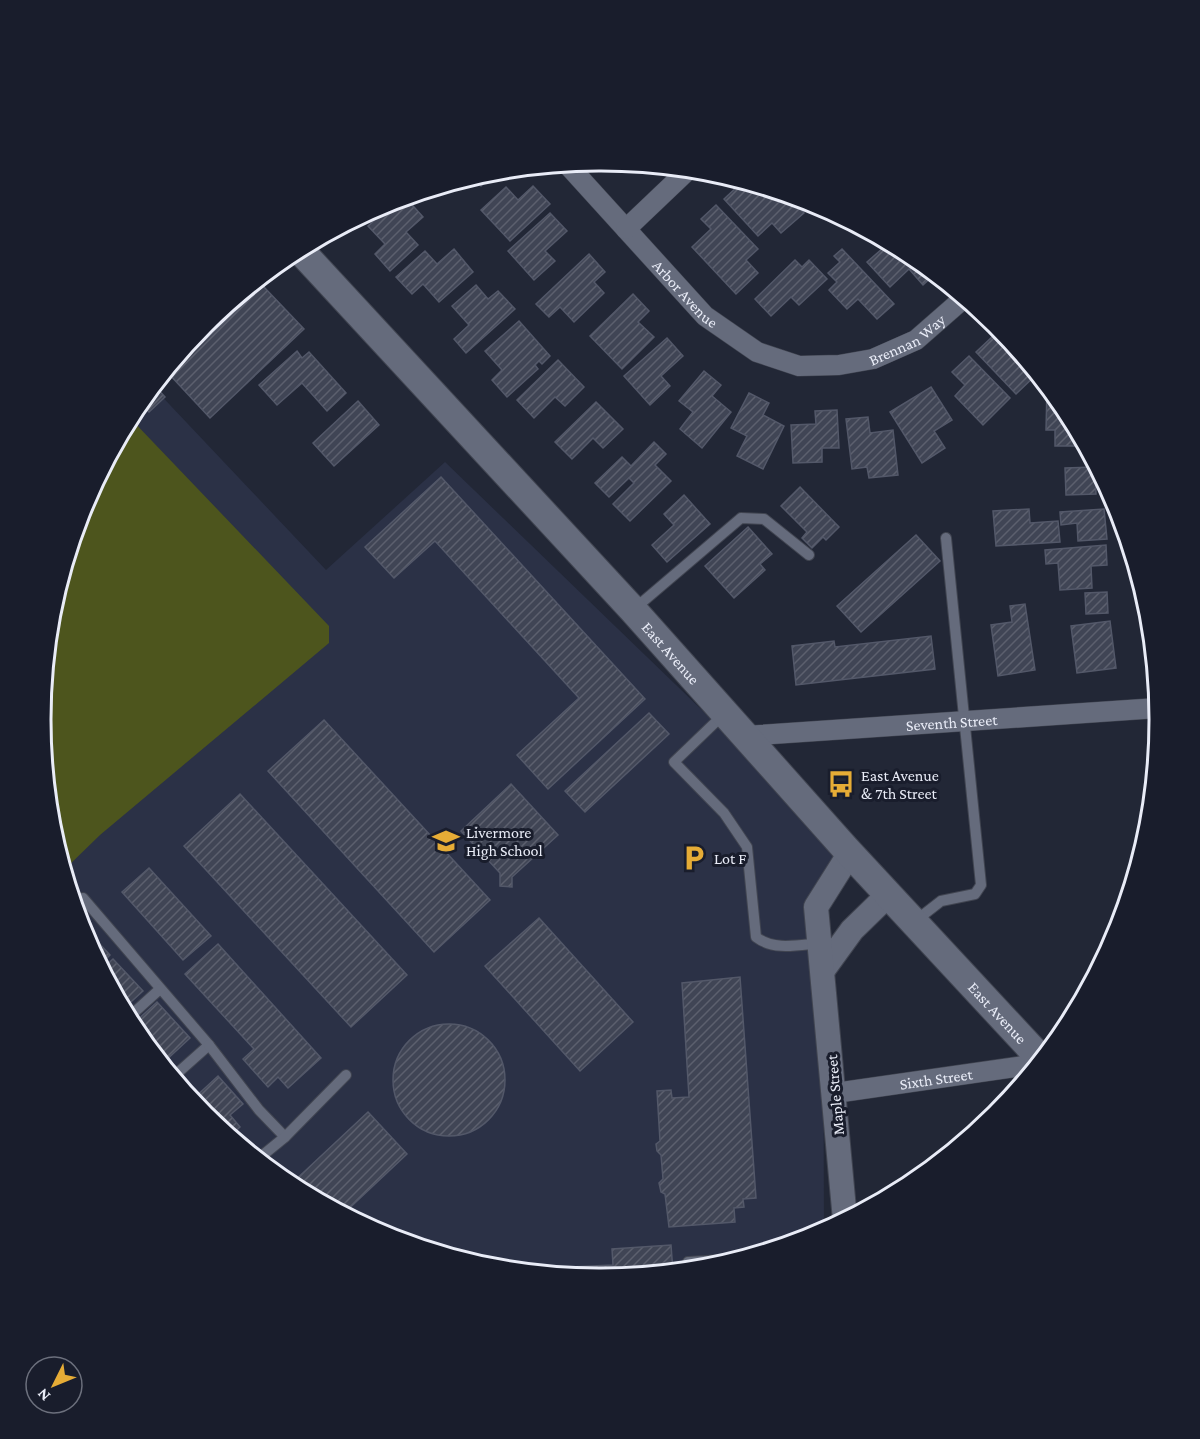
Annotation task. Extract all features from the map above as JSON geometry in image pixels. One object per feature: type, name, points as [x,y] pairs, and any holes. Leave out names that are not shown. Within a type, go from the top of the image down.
[{"type":"main road","name":"East Avenue","points":[[305,257],[633,610],[850,853],[1036,1054]]},
{"type":"street","name":"Arbor Avenue","points":[[574,172],[705,316],[757,352],[799,366],[839,365]]},
{"type":"street","points":[[626,229],[681,177]]},
{"type":"street","name":"Brennan Way","points":[[839,365],[873,358],[916,340],[958,303]]},
{"type":"street","name":"Seventh Street","points":[[745,736],[1149,709]]},
{"type":"street","name":"Maple Street","points":[[844,1211],[816,907],[850,853]]},
{"type":"street","points":[[823,970],[852,930],[889,894]]},
{"type":"street","name":"Sixth Street","points":[[835,1093],[1026,1066]]},
{"type":"lane","points":[[633,610],[741,518],[764,519],[809,555]]},
{"type":"lane","points":[[914,921],[941,901],[975,894],[981,885],[946,538]]},
{"type":"lane","points":[[725,713],[674,762],[724,813],[747,847],[756,937],[765,945],[820,943]]},
{"type":"lane","points":[[81,900],[83,898],[208,1045],[259,1110],[285,1137]]},
{"type":"lane","points":[[136,1011],[160,989]]},
{"type":"lane","points":[[179,1072],[208,1045]]},
{"type":"lane","points":[[264,1154],[285,1137],[346,1075]]},
{"type":"shaded area","name":"Livermore High School","points":[[159,393],[326,570],[445,462],[850,853],[816,907],[823,970],[824,1221],[742,1250],[672,1264],[600,1268],[528,1264],[458,1250],[390,1227],[325,1195],[266,1155],[238,1132],[212,1108],[164,1054],[125,994],[108,962],[80,896],[70,862],[62,827],[52,755],[52,684],[56,648],[70,577],[80,543],[108,477],[125,445]]},
{"type":"green space","points":[[137,425],[329,626],[329,643],[100,835],[70,864],[62,827],[52,755],[52,684],[62,612],[80,543],[108,477]]},
{"type":"building","points":[[533,186],[550,204],[510,241],[481,210],[506,187],[518,200]]},
{"type":"building","points":[[736,188],[800,208],[804,213],[781,233],[772,223],[758,236],[724,199]]},
{"type":"building","points":[[412,204],[423,217],[406,232],[418,245],[390,271],[375,254],[385,244],[368,226],[377,218]]},
{"type":"building","points":[[716,205],[758,249],[746,260],[758,273],[736,294],[692,247],[711,229],[701,219]]},
{"type":"building","points":[[550,213],[567,231],[545,251],[555,261],[534,280],[508,251]]},
{"type":"building","points":[[454,249],[473,272],[439,302],[423,284],[412,294],[396,277],[425,251],[437,264]]},
{"type":"building","points":[[842,249],[894,304],[877,319],[858,299],[847,309],[829,290],[837,282],[828,273],[840,262],[834,256]]},
{"type":"building","points":[[882,249],[928,280],[923,285],[909,269],[890,287],[867,262]]},
{"type":"building","points":[[589,254],[605,272],[594,282],[604,293],[574,322],[560,307],[549,317],[536,304]]},
{"type":"building","points":[[795,260],[802,267],[809,260],[827,279],[799,305],[791,297],[771,316],[755,299]]},
{"type":"building","points":[[476,285],[488,299],[498,291],[515,309],[466,353],[454,339],[469,325],[452,306]]},
{"type":"building","points":[[263,286],[304,329],[210,418],[171,376],[193,352]]},
{"type":"building","points":[[633,294],[649,311],[638,322],[654,337],[622,369],[590,336]]},
{"type":"building","points":[[519,321],[550,356],[542,364],[539,361],[535,365],[538,369],[507,397],[492,380],[502,370],[485,351]]},
{"type":"building","points":[[993,336],[1031,379],[1016,394],[976,352]]},
{"type":"building","points":[[667,338],[683,356],[661,376],[670,386],[650,405],[624,376]]},
{"type":"building","points":[[297,351],[302,358],[309,352],[346,393],[327,411],[302,383],[277,405],[259,385]]},
{"type":"building","points":[[969,356],[1010,398],[983,425],[955,396],[965,385],[952,372]]},
{"type":"building","points":[[558,360],[584,387],[565,406],[555,397],[534,418],[517,400]]},
{"type":"building","points":[[704,371],[721,385],[712,396],[731,412],[702,448],[680,429],[693,412],[679,401]]},
{"type":"building","points":[[931,387],[952,420],[934,431],[945,448],[922,463],[890,412]]},
{"type":"building","points":[[160,391],[165,397],[149,412],[147,410]]},
{"type":"building","points":[[749,393],[769,403],[763,415],[784,426],[763,469],[737,456],[747,436],[731,428]]},
{"type":"building","points":[[358,401],[379,425],[334,466],[313,443]]},
{"type":"building","points":[[1047,401],[1076,446],[1055,446],[1055,430],[1046,430]]},
{"type":"building","points":[[596,402],[623,429],[603,448],[593,438],[572,459],[555,442]]},
{"type":"building","points":[[837,410],[839,448],[822,448],[822,462],[793,463],[791,425],[816,424],[815,411]]},
{"type":"building","points":[[868,417],[870,433],[893,430],[898,475],[869,478],[867,467],[852,469],[846,419]]},
{"type":"building","points":[[654,442],[666,454],[655,465],[671,481],[630,521],[613,504],[634,483],[629,478],[609,497],[595,483],[622,457],[631,466]]},
{"type":"building","points":[[1087,467],[1096,485],[1096,494],[1066,495],[1065,468]]},
{"type":"building","points":[[441,477],[645,699],[548,789],[517,755],[579,698],[435,541],[394,578],[365,547]]},
{"type":"building","points":[[800,487],[839,527],[826,540],[823,537],[812,548],[802,538],[807,532],[781,506]]},
{"type":"building","points":[[684,495],[710,524],[667,562],[652,545],[674,525],[664,514]]},
{"type":"building","points":[[1029,509],[1030,523],[1058,521],[1060,542],[996,546],[993,511]]},
{"type":"building","points":[[1104,509],[1107,539],[1078,541],[1077,523],[1061,525],[1060,512]]},
{"type":"building","points":[[748,527],[772,554],[760,564],[765,570],[734,598],[705,566]]},
{"type":"building","points":[[916,535],[940,561],[861,632],[837,606]]},
{"type":"building","points":[[1106,545],[1107,565],[1091,566],[1092,588],[1060,590],[1058,563],[1046,564],[1045,550]]},
{"type":"building","points":[[1107,592],[1108,613],[1086,614],[1085,593]]},
{"type":"building","points":[[1025,604],[1035,670],[998,676],[991,625],[1012,622],[1010,606]]},
{"type":"building","points":[[1110,621],[1116,668],[1077,673],[1071,626]]},
{"type":"building","points":[[931,636],[935,669],[796,685],[792,646],[834,641],[835,647]]},
{"type":"building","points":[[649,713],[669,734],[585,812],[565,791]]},
{"type":"building","points":[[324,720],[490,900],[434,952],[268,771]]},
{"type":"building","points":[[511,784],[558,835],[512,877],[512,887],[500,886],[500,873],[461,831]]},
{"type":"building","points":[[240,794],[407,975],[351,1027],[184,846]]},
{"type":"building","points":[[149,868],[211,936],[183,960],[122,892]]},
{"type":"building","points":[[539,918],[633,1022],[580,1071],[485,966]]},
{"type":"building","points":[[99,944],[110,955],[106,959]]},
{"type":"building","points":[[218,944],[321,1058],[288,1088],[278,1077],[268,1087],[243,1059],[254,1049],[185,974]]},
{"type":"building","points":[[113,959],[143,991],[130,1003],[125,994],[109,963]]},
{"type":"building","points":[[740,977],[756,1198],[743,1199],[744,1207],[734,1208],[735,1222],[669,1227],[665,1194],[661,1192],[659,1183],[663,1179],[661,1155],[657,1151],[656,1144],[660,1141],[657,1091],[671,1090],[672,1098],[689,1097],[682,983]]},
{"type":"building","points":[[157,1002],[190,1038],[168,1059],[140,1018]]},
{"type":"building","points":[[449,1024],[470,1028],[488,1041],[501,1059],[505,1080],[501,1101],[488,1119],[470,1132],[449,1136],[428,1132],[410,1119],[397,1101],[393,1080],[397,1059],[410,1041],[428,1028]]},
{"type":"building","points":[[218,1076],[243,1104],[230,1115],[240,1127],[236,1130],[199,1094]]},
{"type":"building","points":[[368,1112],[407,1154],[349,1208],[298,1178]]},
{"type":"building","points":[[671,1245],[672,1264],[636,1267],[571,1267],[613,1265],[612,1249]]},
{"type":"place","name":"East Avenue & 7th Street","points":[[841,784]]},
{"type":"place","name":"Livermore High School","points":[[446,841]]},
{"type":"place","name":"Lot F","points":[[694,858]]}]
